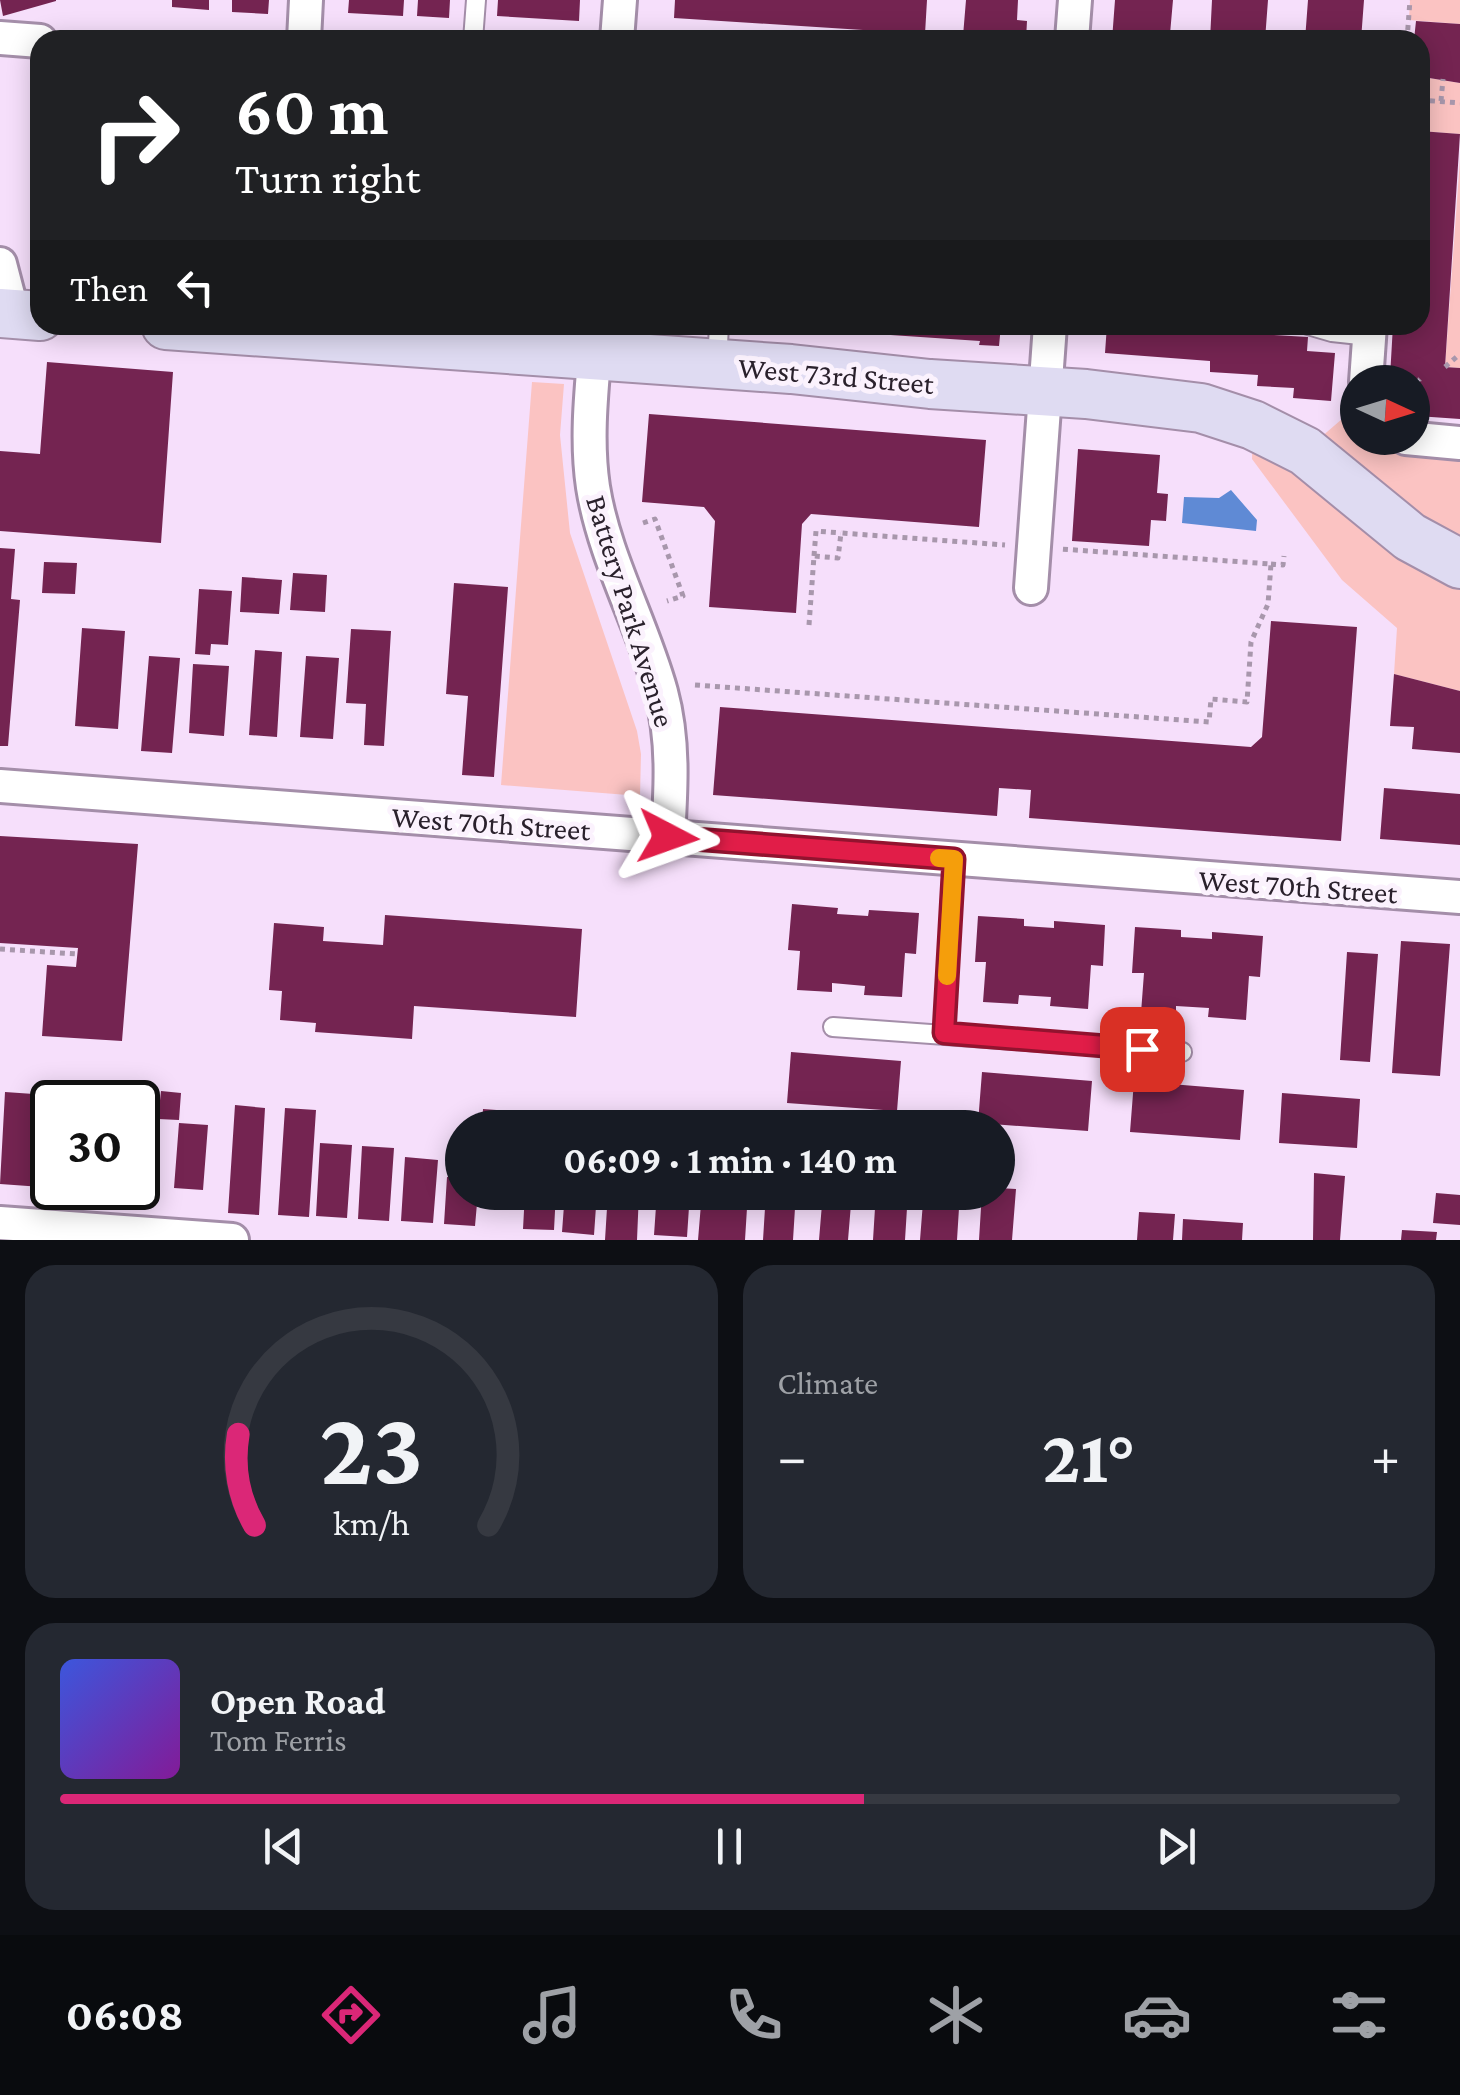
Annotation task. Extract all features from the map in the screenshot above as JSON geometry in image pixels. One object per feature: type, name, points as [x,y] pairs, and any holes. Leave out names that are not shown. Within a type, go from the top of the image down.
[{"type":"street","points":[[304,30],[306,0]]},
{"type":"street","points":[[618,30],[620,0]]},
{"type":"street","points":[[1073,30],[1075,0]]},
{"type":"street","points":[[0,38],[30,40]]},
{"type":"street","points":[[0,264],[18,314]]},
{"type":"street","name":"West 73rd Street","points":[[299,335],[498,350],[596,341],[718,344],[1045,392],[1172,402],[1253,425],[1305,451],[1410,537],[1460,564]]},
{"type":"street","points":[[1032,588],[1049,335]]},
{"type":"street","points":[[1367,365],[1369,335]]},
{"type":"street","name":"Battery Park Avenue","points":[[596,341],[590,442],[593,486],[599,518],[662,696],[672,760],[668,837]]},
{"type":"street","points":[[1430,440],[1460,443]]},
{"type":"street","name":"West 70th Street","points":[[0,786],[1460,897]]},
{"type":"street","points":[[0,1222],[232,1240]]},
{"type":"lane","points":[[474,30],[476,0]]},
{"type":"lane","points":[[944,1033],[954,859]]},
{"type":"lane","points":[[833,1027],[1182,1052]]},
{"type":"path","points":[[1408,30],[1410,0]]},
{"type":"path","points":[[1442,101],[1443,79]]},
{"type":"path","points":[[1430,100],[1460,103]]},
{"type":"path","points":[[1445,367],[1460,354]]},
{"type":"path","points":[[643,523],[656,519],[682,596],[668,601]]},
{"type":"path","points":[[809,626],[816,531],[1271,564],[1284,564],[1284,556]]},
{"type":"path","points":[[814,556],[838,558],[841,533]]},
{"type":"path","points":[[1158,556],[1159,547]]},
{"type":"path","points":[[694,685],[1209,722],[1211,700],[1247,702],[1251,642],[1268,604],[1271,564]]},
{"type":"path","points":[[0,949],[77,954]]},
{"type":"shaded area","points":[[1410,0],[1460,0],[1460,24],[1409,20]]},
{"type":"shaded area","points":[[1430,78],[1460,83],[1460,134],[1430,132]]},
{"type":"shaded area","points":[[1460,159],[1460,368],[1445,367]]},
{"type":"shaded area","points":[[532,382],[564,384],[560,435],[570,533],[637,731],[640,796],[501,785]]},
{"type":"shaded area","points":[[1340,421],[1340,455],[1430,455],[1430,440],[1460,443],[1460,691],[1394,674],[1397,628],[1342,580],[1252,459],[1253,425],[1305,451]]},
{"type":"water","points":[[1231,490],[1257,520],[1256,531],[1182,523],[1184,497],[1219,498]]},
{"type":"building","points":[[0,0],[56,0],[56,1],[3,16]]},
{"type":"building","points":[[172,0],[209,0],[209,10],[172,7]]},
{"type":"building","points":[[232,0],[269,0],[268,14],[232,12]]},
{"type":"building","points":[[349,0],[404,0],[403,16],[348,13]]},
{"type":"building","points":[[418,0],[450,0],[449,18],[417,16]]},
{"type":"building","points":[[498,0],[580,0],[579,21],[497,16]]},
{"type":"building","points":[[675,0],[927,0],[925,30],[862,30],[674,18]]},
{"type":"building","points":[[966,0],[1018,0],[1017,20],[1027,21],[1027,30],[964,30]]},
{"type":"building","points":[[1115,0],[1173,0],[1170,30],[1113,30]]},
{"type":"building","points":[[1212,0],[1268,0],[1266,30],[1210,30]]},
{"type":"building","points":[[1308,0],[1364,0],[1362,30],[1306,30]]},
{"type":"building","points":[[1416,21],[1460,24],[1460,83],[1430,78],[1430,30],[1415,30]]},
{"type":"building","points":[[1430,132],[1460,134],[1445,367],[1460,368],[1460,419],[1430,417],[1430,365],[1391,365],[1392,335],[1430,335]]},
{"type":"building","points":[[890,335],[1000,335],[999,346],[979,345],[980,341]]},
{"type":"building","points":[[1106,335],[1308,337],[1307,351],[1335,353],[1331,401],[1293,398],[1294,388],[1257,386],[1258,375],[1210,372],[1210,361],[1105,353]]},
{"type":"building","points":[[47,362],[173,372],[161,543],[0,531],[0,451],[40,454]]},
{"type":"building","points":[[649,414],[986,440],[979,527],[811,514],[802,524],[796,613],[709,607],[715,521],[704,507],[642,502]]},
{"type":"building","points":[[1078,449],[1160,455],[1157,493],[1168,494],[1166,521],[1151,520],[1149,546],[1072,541]]},
{"type":"building","points":[[0,548],[15,549],[11,599],[20,600],[8,746],[0,746]]},
{"type":"building","points":[[44,562],[77,563],[75,594],[42,593]]},
{"type":"building","points":[[293,573],[327,575],[325,612],[290,610]]},
{"type":"building","points":[[242,577],[282,580],[279,614],[240,612]]},
{"type":"building","points":[[454,583],[508,587],[494,777],[462,775],[468,696],[446,694]]},
{"type":"building","points":[[199,589],[232,591],[228,645],[211,644],[210,655],[195,654]]},
{"type":"building","points":[[1271,621],[1357,627],[1341,841],[1029,818],[1031,790],[999,788],[997,816],[713,795],[720,707],[1251,747],[1262,737]]},
{"type":"building","points":[[82,628],[125,631],[118,729],[75,726]]},
{"type":"building","points":[[351,629],[391,631],[384,746],[364,745],[366,704],[346,703]]},
{"type":"building","points":[[255,650],[282,652],[277,737],[249,735]]},
{"type":"building","points":[[149,656],[180,658],[172,753],[141,751]]},
{"type":"building","points":[[306,656],[339,658],[333,739],[300,737]]},
{"type":"building","points":[[193,664],[229,666],[224,736],[189,733]]},
{"type":"building","points":[[1394,674],[1460,691],[1460,753],[1412,749],[1414,727],[1390,726]]},
{"type":"building","points":[[1384,788],[1460,794],[1460,845],[1380,839]]},
{"type":"building","points":[[0,836],[138,844],[122,1041],[42,1036],[47,965],[76,967],[78,948],[0,943]]},
{"type":"building","points":[[792,904],[838,908],[837,914],[868,916],[869,910],[919,913],[916,954],[905,953],[902,997],[864,995],[865,986],[832,983],[832,992],[797,990],[800,951],[788,950]]},
{"type":"building","points":[[385,915],[582,929],[576,1017],[414,1006],[412,1039],[315,1032],[316,1023],[280,1020],[282,991],[269,990],[274,923],[324,927],[323,941],[383,945]]},
{"type":"building","points":[[978,916],[1024,919],[1024,926],[1054,928],[1054,921],[1105,925],[1103,966],[1091,965],[1088,1009],[1050,1006],[1051,997],[1019,995],[1018,1004],[983,1002],[986,962],[975,962]]},
{"type":"building","points":[[1135,927],[1181,930],[1181,937],[1212,939],[1212,932],[1263,936],[1260,977],[1249,976],[1246,1020],[1208,1017],[1209,1008],[1176,1006],[1176,1015],[1141,1013],[1144,973],[1132,973]]},
{"type":"building","points":[[1401,941],[1450,944],[1440,1076],[1392,1073]]},
{"type":"building","points":[[1347,952],[1378,954],[1370,1062],[1340,1060]]},
{"type":"building","points":[[791,1052],[901,1061],[897,1110],[787,1103]]},
{"type":"building","points":[[982,1072],[1092,1081],[1088,1131],[1015,1126],[1015,1110],[979,1110]]},
{"type":"building","points":[[1134,1081],[1244,1090],[1240,1140],[1130,1132]]},
{"type":"building","points":[[161,1091],[181,1093],[179,1120],[160,1119]]},
{"type":"building","points":[[5,1092],[30,1094],[30,1186],[0,1184]]},
{"type":"building","points":[[1282,1093],[1360,1099],[1357,1148],[1279,1143]]},
{"type":"building","points":[[235,1105],[265,1108],[259,1215],[228,1213]]},
{"type":"building","points":[[285,1108],[316,1110],[309,1217],[278,1215]]},
{"type":"building","points":[[179,1123],[208,1125],[203,1190],[174,1188]]},
{"type":"building","points":[[320,1143],[352,1145],[347,1218],[316,1216]]},
{"type":"building","points":[[362,1146],[394,1148],[389,1221],[358,1219]]},
{"type":"building","points":[[405,1157],[438,1160],[433,1223],[401,1221]]},
{"type":"building","points":[[1314,1173],[1345,1176],[1340,1240],[1313,1240]]},
{"type":"building","points":[[1436,1193],[1460,1195],[1460,1225],[1433,1223]]},
{"type":"building","points":[[445,1208],[476,1210],[475,1226],[444,1224]]},
{"type":"building","points":[[524,1210],[555,1210],[554,1230],[523,1229]]},
{"type":"building","points":[[564,1210],[596,1210],[594,1235],[562,1232]]},
{"type":"building","points":[[607,1210],[638,1210],[637,1240],[605,1240]]},
{"type":"building","points":[[656,1210],[689,1210],[687,1237],[654,1235]]},
{"type":"building","points":[[700,1210],[747,1210],[745,1240],[698,1240]]},
{"type":"building","points":[[765,1210],[795,1210],[793,1240],[763,1240]]},
{"type":"building","points":[[822,1210],[850,1210],[848,1240],[819,1240]]},
{"type":"building","points":[[875,1210],[907,1210],[905,1240],[873,1240]]},
{"type":"building","points":[[922,1210],[959,1210],[957,1240],[920,1240]]},
{"type":"building","points":[[981,1210],[1014,1210],[1012,1240],[979,1240]]},
{"type":"building","points":[[1139,1212],[1175,1214],[1173,1240],[1137,1240]]},
{"type":"building","points":[[1183,1219],[1243,1223],[1242,1240],[1182,1240]]},
{"type":"building","points":[[1402,1230],[1437,1232],[1436,1240],[1401,1240]]},
{"type":"slow traffic","points":[[939,858],[954,859],[947,976]]},
{"type":"route","points":[[668,837],[954,859],[944,1033],[1142,1049]]}]
